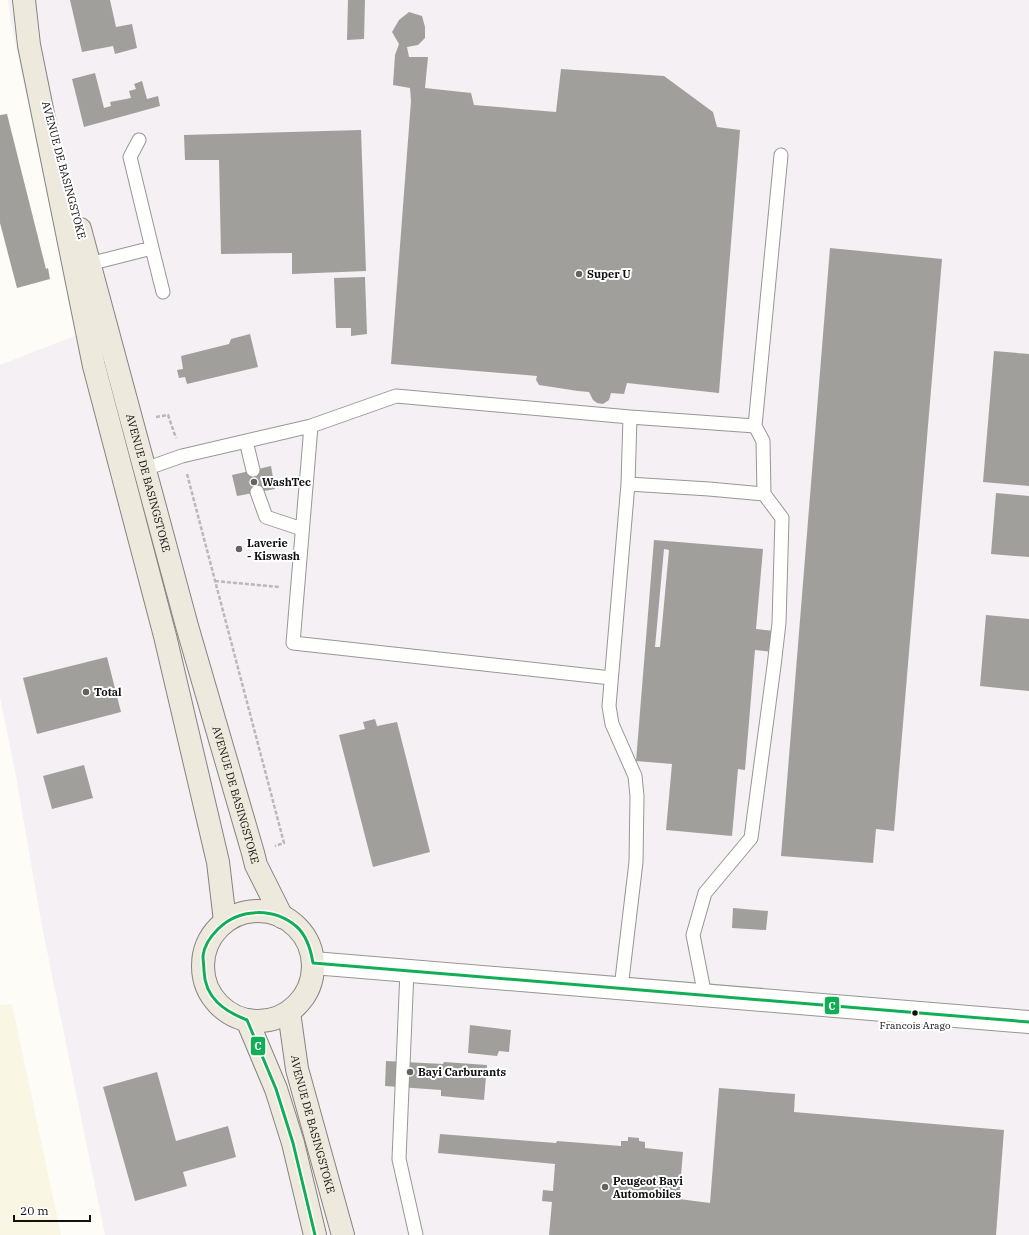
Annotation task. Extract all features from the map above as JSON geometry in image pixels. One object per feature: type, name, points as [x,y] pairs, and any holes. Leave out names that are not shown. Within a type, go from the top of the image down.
[{"type":"main road","name":"AVENUE DE BASINGSTOKE","points":[[24,0],[29,45],[94,366],[168,651],[218,862],[226,921]]},
{"type":"main road","name":"AVENUE DE BASINGSTOKE","points":[[29,45],[90,264],[187,626],[256,865],[282,916]]},
{"type":"main road","points":[[253,911],[268,912],[282,916],[294,924],[304,936],[310,949],[313,963],[311,982],[302,999],[289,1012],[276,1018],[262,1021],[247,1020],[230,1014],[216,1002],[206,987],[202,969],[205,951],[212,934],[226,921],[239,914],[253,911]]},
{"type":"main road","name":"AVENUE DE BASINGSTOKE","points":[[289,1012],[297,1069],[343,1235]]},
{"type":"main road","points":[[247,1020],[276,1089],[293,1143],[315,1235]]},
{"type":"street","points":[[313,963],[1029,1022]]},
{"type":"lane","points":[[139,140],[130,157],[163,292]]},
{"type":"lane","points":[[705,996],[693,935],[706,893],[751,838],[779,623],[782,518],[764,494],[763,441],[755,426],[781,155]]},
{"type":"lane","points":[[90,264],[152,248]]},
{"type":"lane","points":[[145,469],[182,456],[311,426],[396,396],[630,417],[755,426]]},
{"type":"lane","points":[[620,988],[636,862],[637,796],[635,776],[612,724],[609,706],[628,484],[630,417]]},
{"type":"lane","points":[[311,426],[293,643],[611,678]]},
{"type":"lane","points":[[246,441],[253,470]]},
{"type":"lane","points":[[628,484],[764,494]]},
{"type":"lane","points":[[257,492],[266,517],[302,529]]},
{"type":"lane","points":[[407,971],[399,1159],[416,1235]]},
{"type":"path","points":[[132,420],[168,415],[182,456],[284,843],[253,853]]},
{"type":"path","points":[[216,581],[297,588]]},
{"type":"shaded area","points":[[8,0],[1029,0],[1029,1235],[105,1235],[41,921],[16,776],[0,697],[0,365],[77,335],[11,23]]},
{"type":"shaded area","points":[[12,1004],[61,1235],[0,1235],[0,1005]]},
{"type":"building","points":[[70,0],[110,0],[116,27],[132,24],[137,48],[115,54],[113,46],[82,52]]},
{"type":"building","points":[[348,0],[365,0],[364,39],[347,40]]},
{"type":"building","points":[[409,12],[422,16],[425,27],[425,38],[418,45],[407,47],[409,57],[428,57],[425,88],[471,93],[474,105],[556,112],[561,69],[664,76],[713,112],[717,127],[740,130],[719,393],[627,383],[624,394],[611,393],[609,400],[603,404],[597,403],[593,400],[589,392],[539,385],[536,380],[537,376],[391,364],[411,101],[410,88],[393,85],[395,55],[399,44],[392,32],[399,20]]},
{"type":"building","points":[[95,73],[104,108],[111,106],[110,102],[131,98],[129,91],[136,89],[134,84],[142,81],[147,99],[158,96],[160,106],[84,127],[72,79]]},
{"type":"building","points":[[7,114],[46,269],[48,268],[50,279],[17,288],[0,223],[0,115]]},
{"type":"building","points":[[361,130],[366,271],[292,274],[292,253],[221,254],[219,160],[185,160],[184,135]]},
{"type":"building","points":[[830,248],[942,259],[894,831],[876,829],[873,863],[781,856]]},
{"type":"building","points":[[365,277],[367,334],[351,336],[351,328],[336,328],[334,278]]},
{"type":"building","points":[[250,334],[258,367],[187,384],[185,377],[179,378],[177,370],[183,369],[181,356],[229,344],[231,339]]},
{"type":"building","points":[[994,351],[1029,354],[1029,486],[983,482]]},
{"type":"building","name":"WashTec","points":[[271,466],[275,489],[237,496],[232,475]]},
{"type":"building","points":[[996,493],[1029,496],[1029,557],[991,554]]},
{"type":"building","points":[[654,540],[763,549],[756,629],[775,631],[773,652],[755,650],[745,770],[738,769],[732,836],[666,830],[672,764],[636,761]],"holes":[[[664,549],[669,550],[660,647],[655,647]]]},
{"type":"building","points":[[986,615],[1029,619],[1029,691],[980,686]]},
{"type":"building","points":[[107,657],[121,712],[37,734],[23,678]]},
{"type":"building","points":[[375,719],[377,726],[397,722],[430,852],[373,867],[339,735],[365,729],[363,722]]},
{"type":"building","points":[[84,765],[93,798],[52,809],[43,776]]},
{"type":"building","points":[[733,908],[768,911],[766,930],[732,928]]},
{"type":"building","points":[[470,1025],[511,1030],[509,1052],[499,1051],[497,1056],[468,1053]]},
{"type":"building","points":[[386,1061],[443,1064],[444,1062],[487,1065],[484,1100],[441,1096],[441,1090],[385,1086]]},
{"type":"building","points":[[157,1072],[176,1141],[228,1126],[236,1157],[183,1172],[187,1186],[135,1201],[103,1087]]},
{"type":"building","points":[[719,1088],[795,1094],[794,1112],[1004,1130],[996,1235],[549,1235],[552,1202],[542,1201],[543,1190],[553,1191],[555,1164],[438,1153],[440,1134],[556,1143],[557,1141],[621,1146],[621,1141],[628,1141],[628,1137],[639,1138],[639,1141],[645,1142],[645,1148],[683,1152],[679,1199],[710,1203]]},
{"type":"transit line","name":"C","points":[[315,1235],[293,1143],[276,1089],[247,1020],[224,1008],[217,1002],[208,989],[205,980],[203,956],[208,941],[226,922],[246,914],[267,913],[288,920],[297,927],[306,939],[313,963],[1029,1022]]},
{"type":"place","name":"Super U","points":[[579,274]]},
{"type":"place","name":"WashTec","points":[[254,482]]},
{"type":"place","name":"Laverie - Kiswash","points":[[239,549]]},
{"type":"place","name":"Total","points":[[86,692]]},
{"type":"place","name":"Francois Arago","points":[[915,1013]]},
{"type":"place","name":"Bayi Carburants","points":[[410,1072]]},
{"type":"place","name":"Peugeot Bayi Automobiles","points":[[605,1187]]}]
